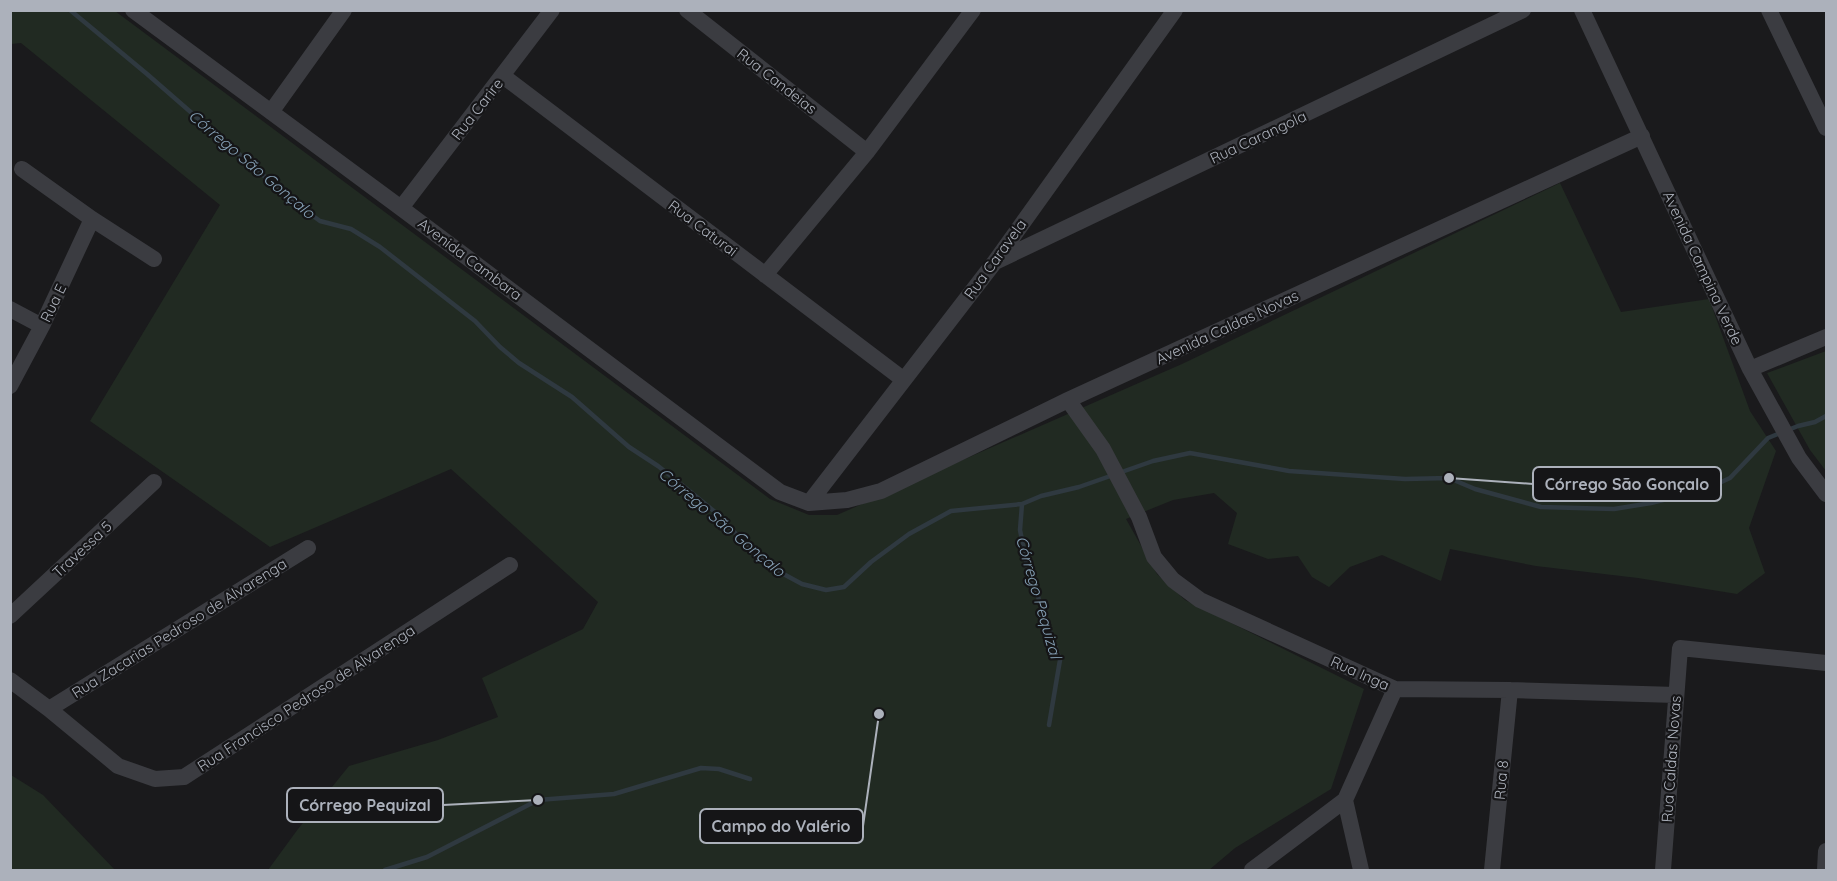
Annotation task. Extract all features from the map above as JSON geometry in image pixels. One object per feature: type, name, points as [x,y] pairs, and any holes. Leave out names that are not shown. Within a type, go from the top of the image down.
[{"type":"street","name":"Avenida Cambara","points":[[134,10],[780,492],[809,503]]},
{"type":"street","points":[[271,112],[344,10]]},
{"type":"street","name":"Rua Carire","points":[[401,208],[552,10]]},
{"type":"street","name":"Rua Candeias","points":[[687,10],[867,152]]},
{"type":"street","points":[[765,275],[867,152],[973,10]]},
{"type":"street","name":"Rua Caravela","points":[[809,503],[994,262],[1175,10]]},
{"type":"street","name":"Rua Carangola","points":[[994,262],[1522,10]]},
{"type":"street","name":"Avenida Campina Verde","points":[[1582,10],[1765,399],[1798,458],[1827,494]]},
{"type":"street","points":[[1769,10],[1827,128]]},
{"type":"street","name":"Rua Caturai","points":[[503,76],[904,380]]},
{"type":"street","name":"Avenida Caldas Novas","points":[[809,503],[847,500],[881,491],[1068,400],[1642,136]]},
{"type":"street","points":[[22,169],[154,259]]},
{"type":"street","name":"Rua E","points":[[10,386],[42,326],[93,219]]},
{"type":"street","points":[[10,309],[42,326]]},
{"type":"street","points":[[1750,369],[1827,337]]},
{"type":"street","name":"Rua Inga","points":[[1068,400],[1103,449],[1139,517],[1154,557],[1173,580],[1200,600],[1395,689],[1676,695]]},
{"type":"street","name":"Travessa 5","points":[[10,616],[154,482]]},
{"type":"street","name":"Rua Zacarias Pedroso de Alvarenga","points":[[49,709],[308,548]]},
{"type":"street","name":"Rua Francisco Pedroso de Alvarenga","points":[[10,680],[118,766],[155,779],[184,777],[510,565]]},
{"type":"street","name":"Rua Caldas Novas","points":[[1663,870],[1681,648],[1827,663]]},
{"type":"street","points":[[1252,870],[1345,800],[1395,689]]},
{"type":"street","name":"Rua 8","points":[[1492,870],[1510,690]]},
{"type":"street","points":[[1345,800],[1361,870]]},
{"type":"street","points":[[1825,870],[1827,851]]},
{"type":"shaded area","points":[[11,11],[115,11],[770,499],[809,515],[837,515],[1182,364],[1560,183],[1621,312],[1709,299],[1750,411],[1776,451],[1749,528],[1765,573],[1737,594],[1638,578],[1536,566],[1450,549],[1441,581],[1382,555],[1350,567],[1329,587],[1312,577],[1298,556],[1268,559],[1228,544],[1237,513],[1214,493],[1173,500],[1126,519],[1157,574],[1185,600],[1364,689],[1331,789],[1235,848],[1209,870],[268,870],[349,766],[438,740],[498,717],[482,678],[583,629],[598,602],[451,469],[270,547],[90,421],[220,205],[21,43],[11,44]]},
{"type":"shaded area","points":[[1826,351],[1826,471],[1810,450],[1767,373]]},
{"type":"shaded area","points":[[11,775],[43,795],[115,870],[11,870]]},
{"type":"waterway","name":"Córrego São Gonçalo","points":[[70,10],[295,203],[320,221],[351,229],[380,247],[475,321],[519,363],[572,397],[629,447],[687,489],[715,512],[776,570],[802,584],[826,590],[844,587],[871,562],[909,534],[951,511],[1022,504],[1153,461],[1190,453],[1289,471],[1405,479],[1449,478],[1475,489],[1541,507],[1614,509],[1704,490],[1730,478],[1768,438],[1826,416]]},
{"type":"waterway","name":"Córrego Pequizal","points":[[1022,504],[1020,530],[1027,565],[1060,660],[1049,725]]},
{"type":"waterway","name":"Córrego Pequizal","points":[[385,870],[427,857],[538,800],[614,794],[701,768],[719,769],[750,779]]},
{"type":"place","name":"Córrego São Gonçalo","points":[[1449,478]]},
{"type":"place","name":"Campo do Valério","points":[[879,714]]},
{"type":"place","name":"Córrego Pequizal","points":[[538,800]]}]
